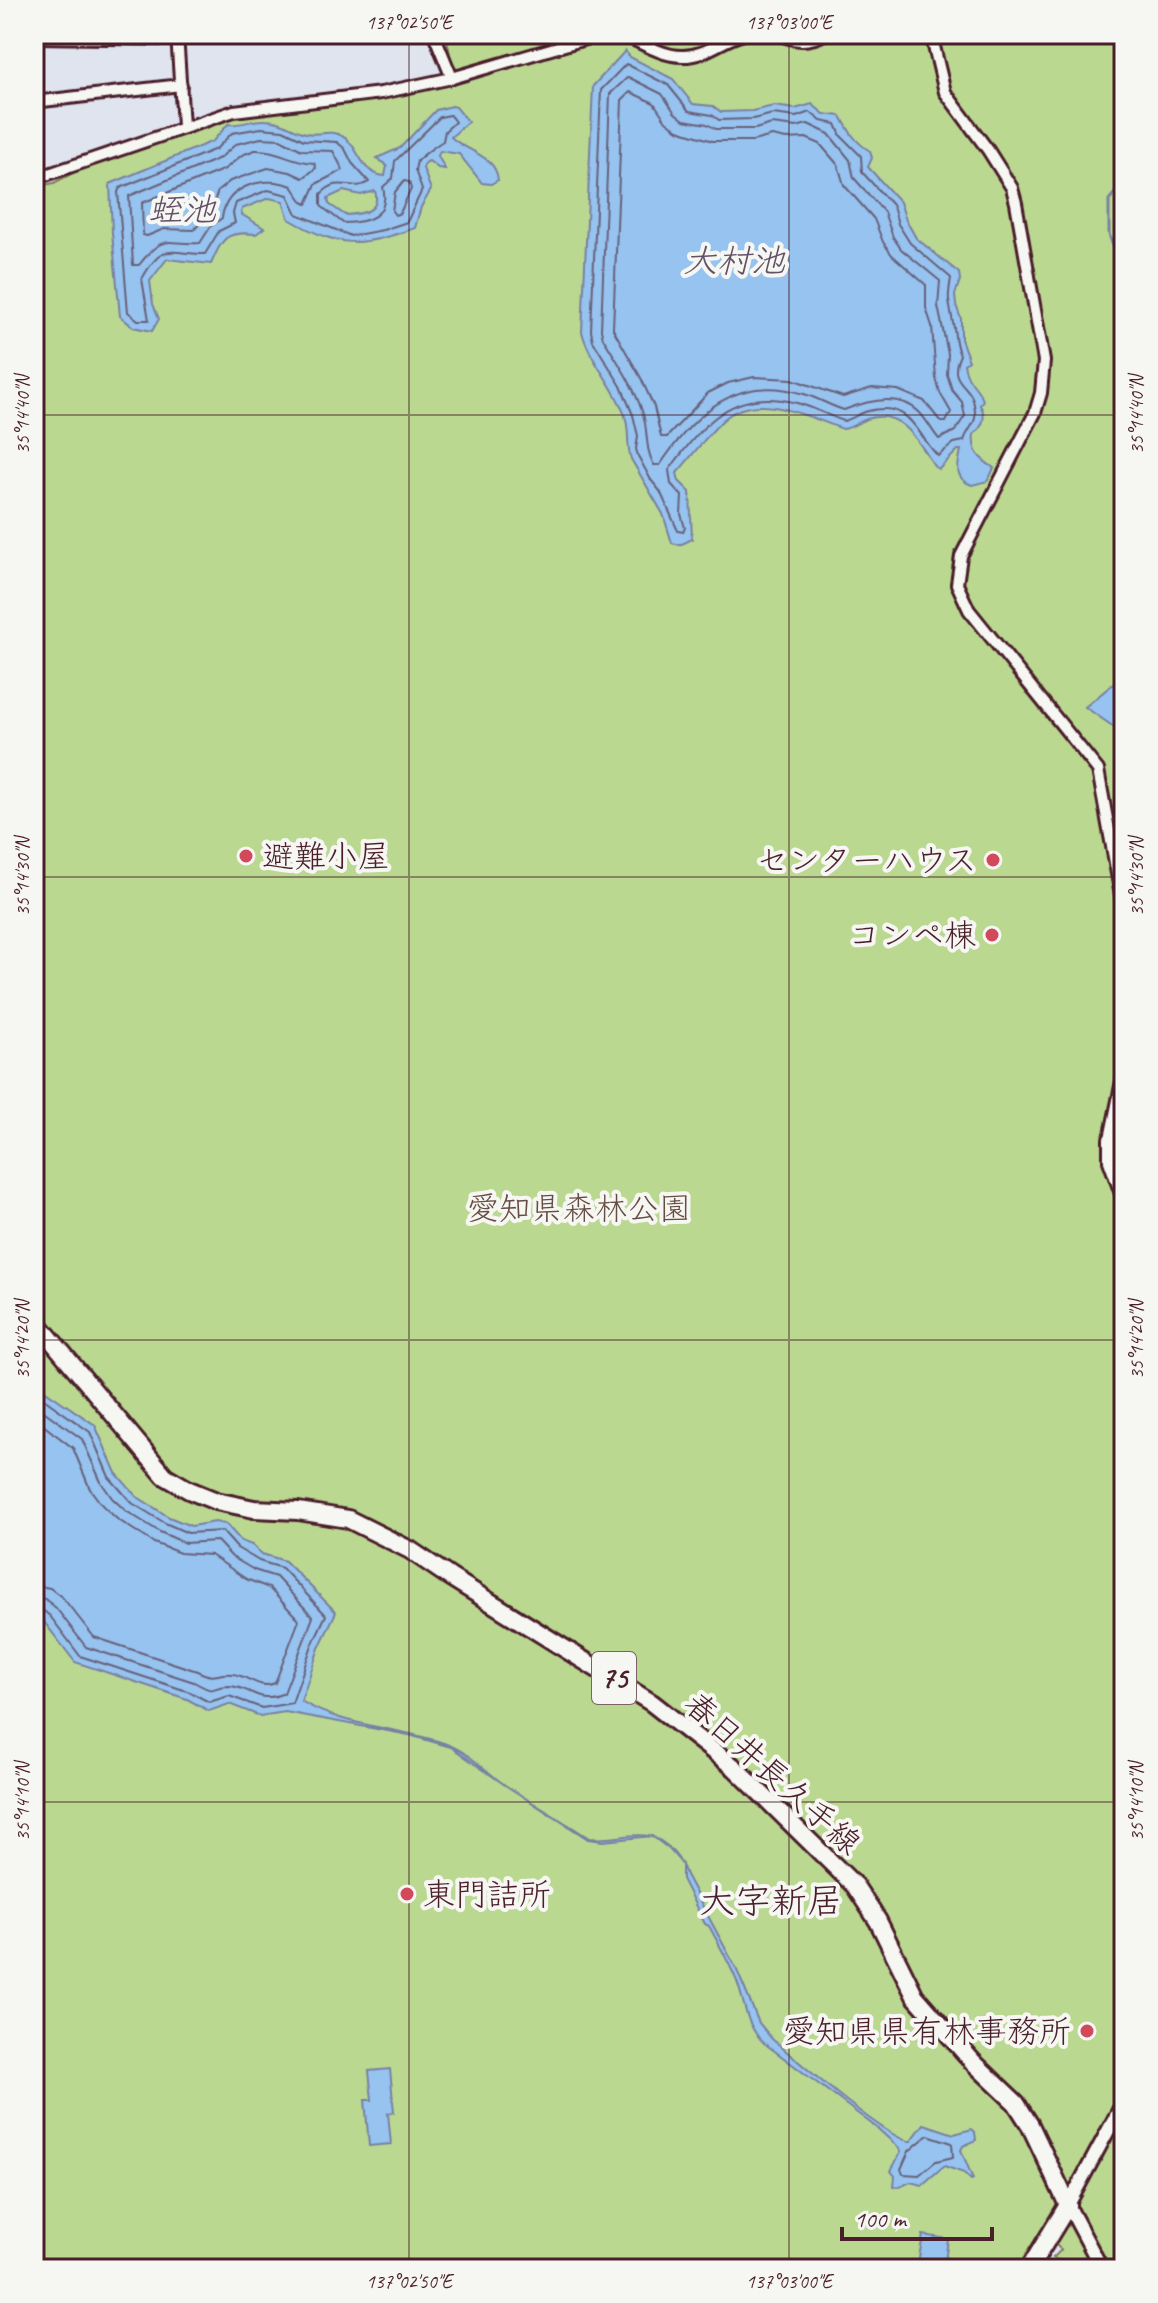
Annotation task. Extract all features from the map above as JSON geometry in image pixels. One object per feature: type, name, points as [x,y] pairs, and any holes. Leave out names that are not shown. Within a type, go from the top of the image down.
[{"type":"main road","name":"春日井長久手線","points":[[34,1319],[165,1476],[216,1501],[254,1509],[298,1511],[348,1519],[398,1543],[652,1703],[735,1768],[855,1886],[878,1921],[915,1996],[973,2062],[1016,2103],[1068,2205]]},
{"type":"main road","points":[[1029,2269],[1068,2205]]},
{"type":"street","points":[[39,36],[213,34]]},
{"type":"street","points":[[434,34],[452,78]]},
{"type":"street","points":[[555,34],[579,41]]},
{"type":"street","points":[[34,179],[234,111],[381,93],[452,78],[602,34]]},
{"type":"street","points":[[620,34],[663,55],[688,56],[744,34]]},
{"type":"street","points":[[778,34],[803,41],[824,34]]},
{"type":"street","points":[[931,34],[945,92],[1012,188],[1044,361],[1041,393],[1035,413],[961,556],[957,584],[969,610],[1098,770],[1124,912]]},
{"type":"street","points":[[178,36],[183,126]]},
{"type":"street","points":[[34,102],[181,85]]},
{"type":"street","points":[[1124,1071],[1110,1139],[1110,1161],[1124,1199]]},
{"type":"street","points":[[1102,2269],[1068,2205],[1124,2101]]},
{"type":"green space","name":"愛知県森林公園","points":[[446,34],[1124,34],[1124,2247],[1110,2265],[1102,2269],[1074,2267],[1053,2258],[1061,2250],[1042,2230],[1021,2269],[34,2269],[34,187],[54,183],[101,158],[234,114],[455,80]]},
{"type":"water","name":"大村池","points":[[625,51],[630,57],[673,79],[693,104],[713,106],[721,112],[752,111],[774,106],[795,109],[812,104],[824,114],[841,116],[853,136],[870,151],[872,158],[868,167],[900,202],[916,238],[959,273],[955,295],[961,319],[961,339],[969,361],[964,364],[967,376],[983,400],[980,405],[983,421],[974,434],[974,446],[981,458],[994,468],[988,481],[972,485],[962,479],[958,470],[961,450],[939,469],[935,467],[916,438],[890,418],[867,419],[843,429],[782,408],[751,407],[736,411],[723,420],[677,473],[679,481],[690,492],[692,539],[680,544],[672,543],[663,514],[631,459],[621,405],[591,354],[582,332],[593,86]]},
{"type":"water","name":"蛭池","points":[[456,107],[468,122],[451,137],[486,159],[498,180],[491,184],[482,183],[459,154],[440,151],[438,156],[445,169],[429,161],[423,168],[431,190],[421,207],[415,228],[365,241],[337,240],[307,229],[289,219],[283,201],[269,198],[242,209],[241,214],[264,228],[256,234],[238,234],[227,238],[211,264],[167,259],[150,281],[159,319],[152,331],[133,327],[120,316],[110,184],[213,141],[228,124],[260,120],[278,122],[306,133],[342,136],[370,170],[385,176],[387,166],[377,158],[400,148],[436,110]],"holes":[[[343,191],[361,195],[375,191],[373,208],[364,213],[345,215],[329,204],[328,198]]]},
{"type":"water","points":[[1124,675],[1124,734],[1085,707]]},
{"type":"water","points":[[34,1383],[95,1425],[116,1473],[136,1496],[169,1517],[191,1526],[215,1522],[226,1524],[241,1541],[262,1554],[285,1561],[336,1612],[319,1648],[301,1701],[337,1717],[412,1734],[449,1745],[505,1785],[451,1747],[409,1735],[285,1712],[260,1716],[229,1704],[209,1711],[187,1699],[75,1662],[34,1613]]},
{"type":"water","points":[[517,1793],[589,1838],[649,1836],[603,1841],[588,1839]]},
{"type":"water","points":[[682,1865],[736,1968],[759,2023],[772,2039],[842,2098],[900,2138],[911,2141],[924,2124],[954,2134],[972,2129],[976,2140],[961,2150],[973,2179],[944,2166],[922,2185],[910,2182],[900,2187],[894,2186],[895,2176],[891,2171],[901,2151],[899,2148],[764,2043],[753,2029],[730,1966],[682,1879]]},
{"type":"water","points":[[390,2069],[394,2112],[388,2113],[391,2144],[369,2146],[365,2100],[372,2100],[369,2071]]},
{"type":"water","points":[[923,2235],[948,2239],[944,2269],[917,2269]]},
{"type":"waterway","points":[[1124,182],[1109,200],[1109,234],[1124,280]]},
{"type":"place","name":"避難小屋","points":[[246,856]]},
{"type":"place","name":"センターハウス","points":[[993,860]]},
{"type":"place","name":"コンペ棟","points":[[992,935]]},
{"type":"place","name":"東門詰所","points":[[407,1894]]},
{"type":"place","name":"愛知県県有林事務所","points":[[1087,2031]]},
{"type":"district","name":"大字新居","points":[[771,1900]]}]
